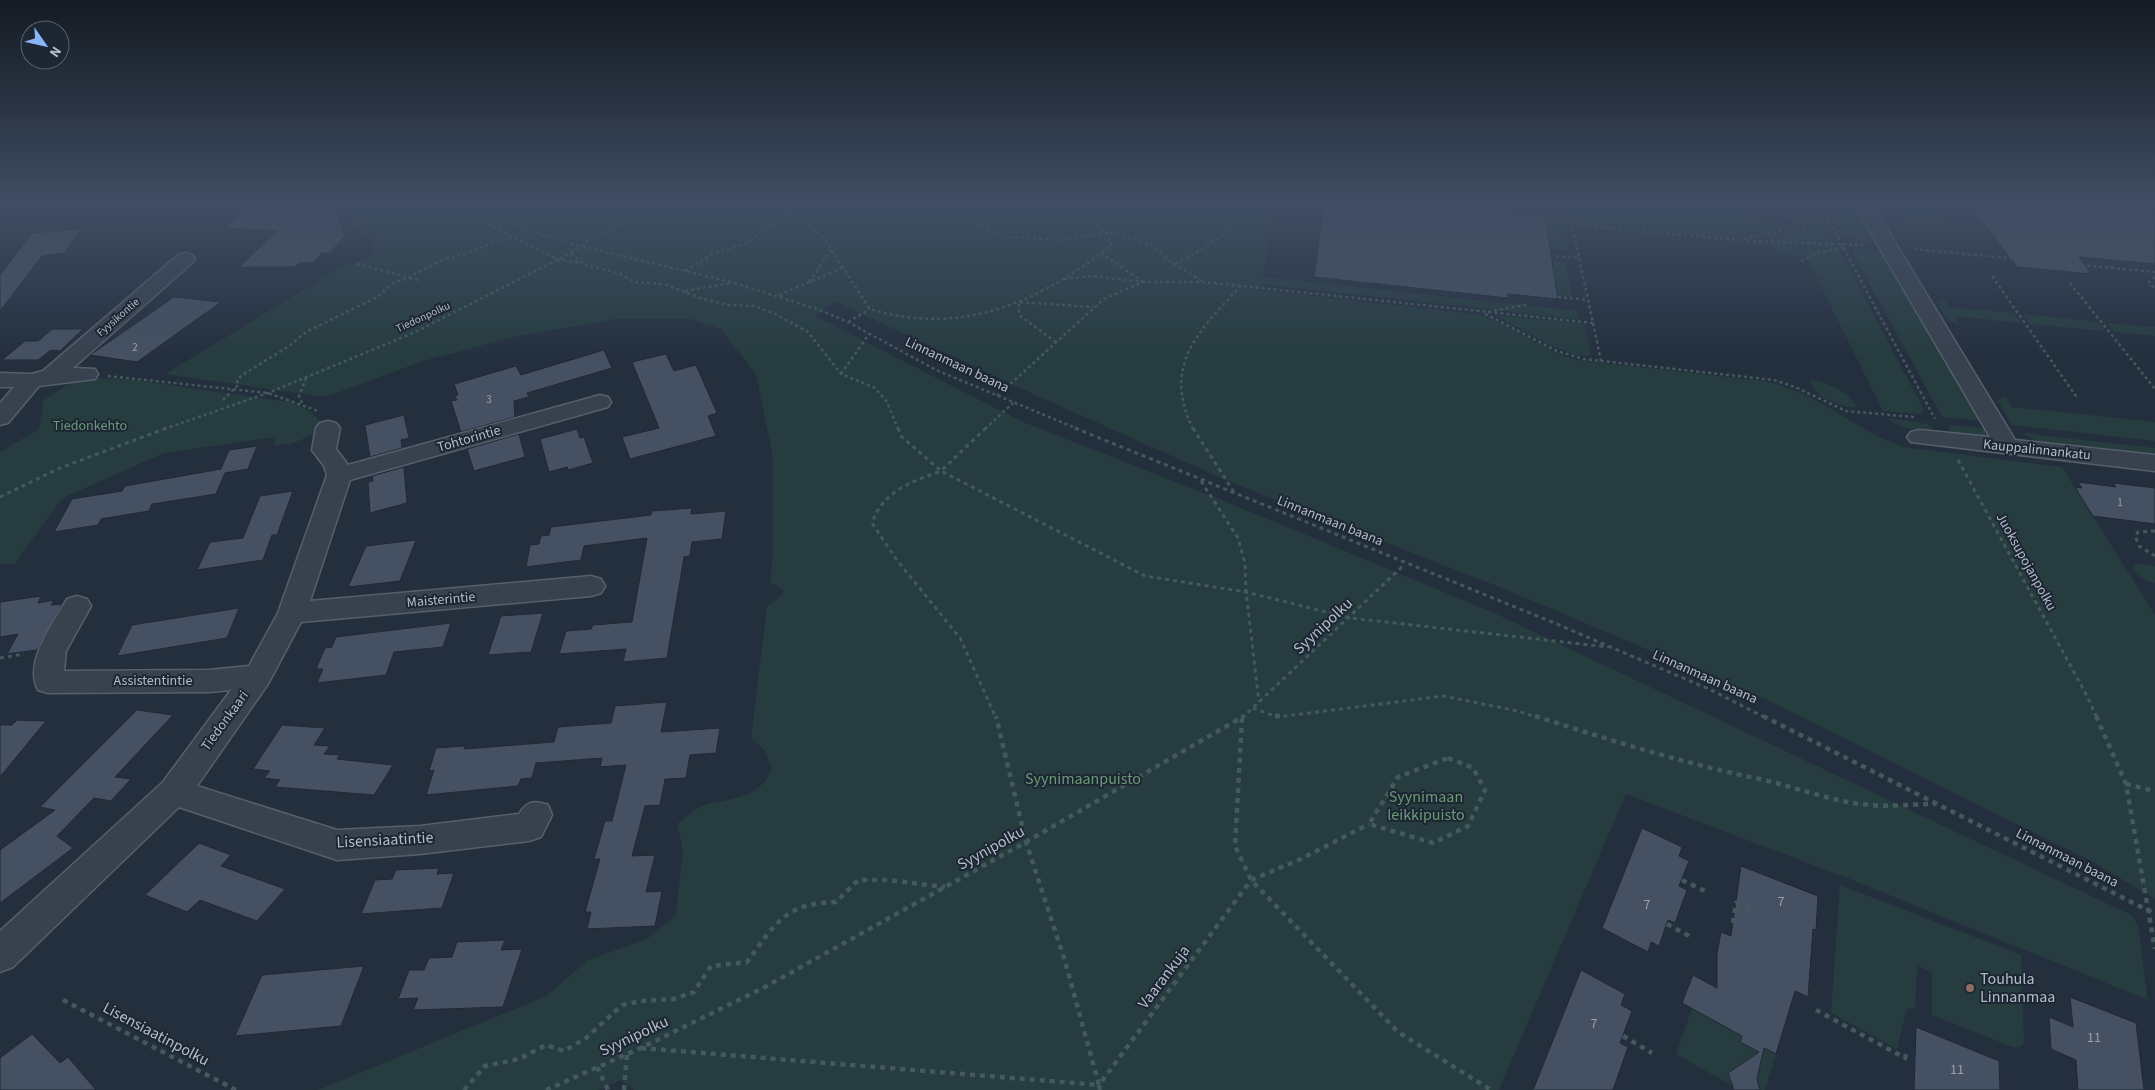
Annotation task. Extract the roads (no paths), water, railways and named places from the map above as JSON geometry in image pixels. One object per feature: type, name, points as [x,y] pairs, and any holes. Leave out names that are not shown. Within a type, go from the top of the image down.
[{"type":"street","points":[[1894,257],[2006,446]]},
{"type":"street","name":"Fyysikontie","points":[[0,418],[22,390],[41,379],[185,258]]},
{"type":"street","points":[[0,380],[41,379],[87,374]]},
{"type":"street","name":"Tohtorintie","points":[[338,475],[600,402]]},
{"type":"street","name":"Kauppalinnankatu","points":[[1920,424],[2006,446],[2155,464]]},
{"type":"street","points":[[328,428],[324,450],[336,465],[338,475]]},
{"type":"street","name":"Tiedonkaari","points":[[0,955],[174,792],[258,676],[292,613],[338,475]]},
{"type":"street","name":"Maisterintie","points":[[292,613],[590,586]]},
{"type":"street","name":"Assistentintie","points":[[77,606],[52,651],[48,682],[209,681],[258,676]]},
{"type":"street","name":"Lisensiaatintie","points":[[174,792],[337,845],[420,840],[529,827],[536,815]]},
{"type":"place","name":"Touhula Linnanmaa","points":[[1970,988]]},
{"type":"park label","name":"Tiedonkehto","points":[[90,426]]},
{"type":"park label","name":"Syynimaanpuisto","points":[[1083,779]]},
{"type":"park label","name":"Syynimaan leikkipuisto","points":[[1426,806]]}]
